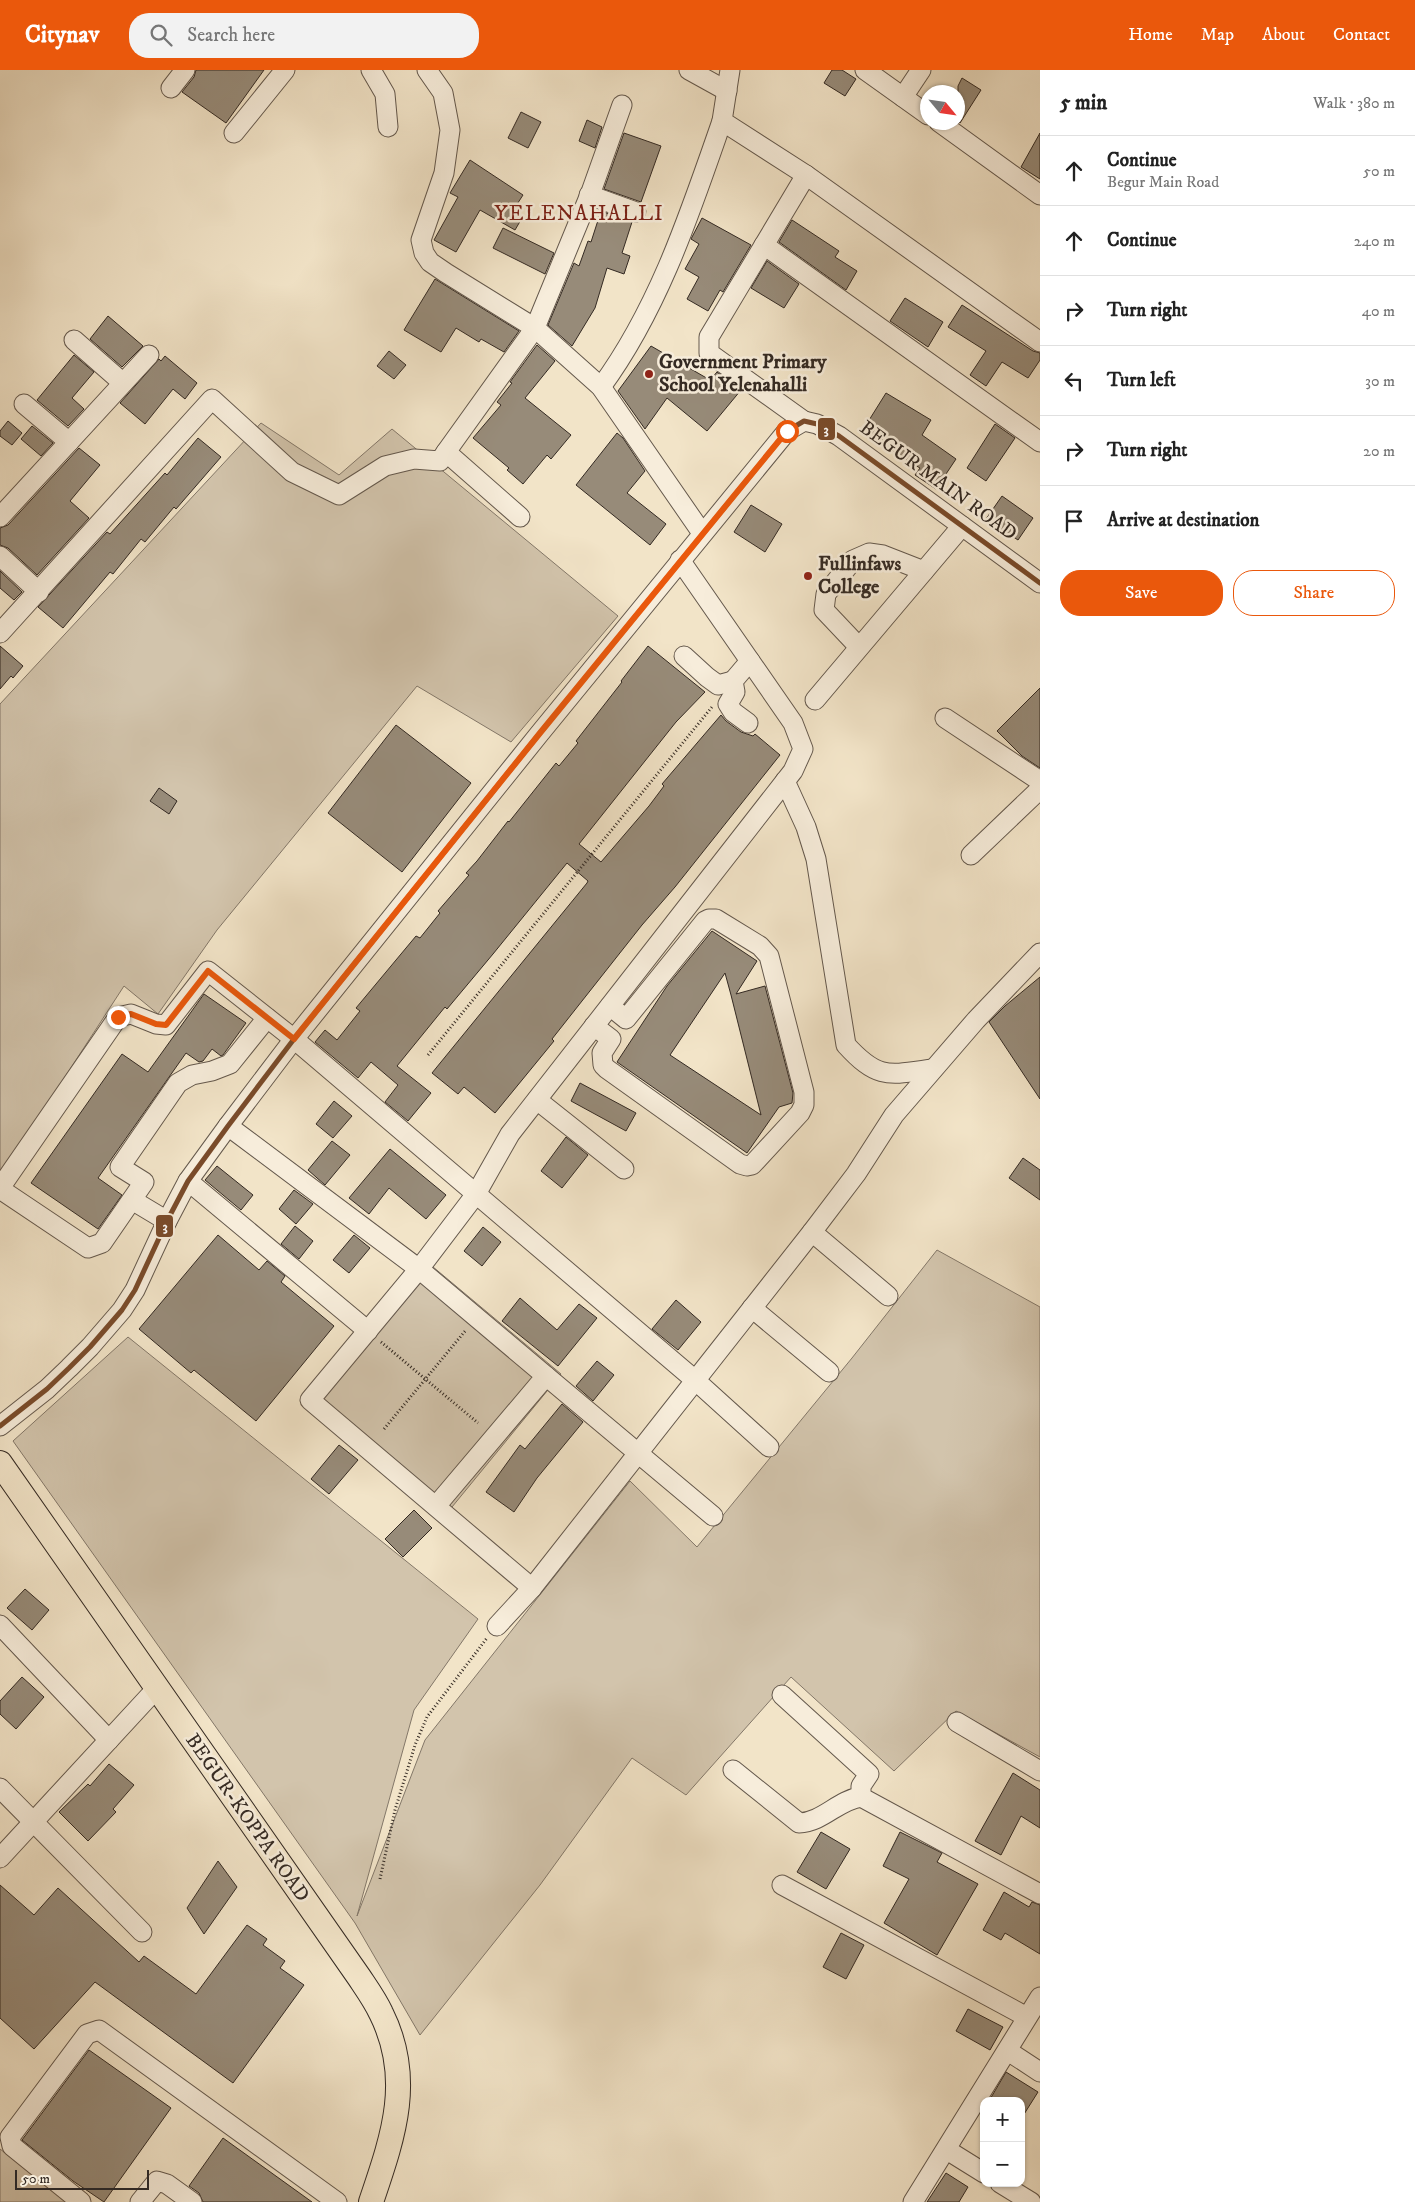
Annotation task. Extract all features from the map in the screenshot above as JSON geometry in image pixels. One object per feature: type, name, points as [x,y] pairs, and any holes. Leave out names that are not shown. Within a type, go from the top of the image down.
[{"type":"main road","name":"BEGUR-KOPPA ROAD","points":[[0,1463],[156,1689],[360,1977],[381,2013],[391,2038],[397,2064],[398,2113],[392,2138],[371,2202]]},
{"type":"street","points":[[171,88],[185,70]]},
{"type":"street","points":[[234,132],[285,70]]},
{"type":"street","points":[[371,70],[385,94],[388,127]]},
{"type":"street","points":[[427,70],[443,93],[450,130],[444,173],[421,240],[424,253],[430,262],[446,273],[535,328],[602,388],[702,534]]},
{"type":"street","points":[[602,388],[634,339],[672,258],[722,121],[730,70]]},
{"type":"street","points":[[865,70],[920,109]]},
{"type":"street","points":[[903,97],[921,70]]},
{"type":"street","points":[[689,71],[727,91]]},
{"type":"street","points":[[0,633],[212,399],[292,472],[339,495],[385,466],[414,458],[440,461],[535,328],[590,195],[622,105]]},
{"type":"street","points":[[722,121],[806,175],[1040,342]]},
{"type":"street","points":[[949,130],[1040,195]]},
{"type":"street","points":[[806,175],[764,245],[1040,442]]},
{"type":"street","points":[[590,195],[636,212]]},
{"type":"street","name":"BEGUR MAIN ROAD","points":[[764,245],[709,337],[709,353],[804,421],[817,424],[839,436],[1040,583]]},
{"type":"street","points":[[74,340],[123,383]]},
{"type":"street","points":[[0,517],[149,355]]},
{"type":"street","points":[[24,404],[69,442]]},
{"type":"street","points":[[0,1426],[69,1368],[122,1310],[152,1257],[166,1221],[188,1181],[294,1039],[779,439],[787,431],[804,421]]},
{"type":"street","points":[[446,452],[520,517]]},
{"type":"street","points":[[815,700],[962,526]]},
{"type":"street","points":[[859,647],[824,610],[826,594],[853,560],[869,553],[883,554],[924,571]]},
{"type":"street","points":[[0,556],[39,592]]},
{"type":"street","points":[[532,1588],[310,1400],[419,1269],[476,1194],[510,1134],[793,771],[803,749],[793,723],[680,560]]},
{"type":"street","points":[[684,656],[706,677],[718,685],[733,681],[750,661]]},
{"type":"street","points":[[733,681],[735,692],[728,704],[733,712],[748,723]]},
{"type":"street","points":[[945,718],[1040,781]]},
{"type":"street","points":[[785,781],[806,828],[816,859],[846,1045],[863,1063],[885,1074],[933,1069]]},
{"type":"street","points":[[971,855],[1040,789]]},
{"type":"street","points":[[709,918],[716,919],[760,946],[768,956],[804,1092],[804,1105],[800,1113],[752,1165],[740,1164],[603,1065],[602,1053],[626,1019],[701,925],[709,918]]},
{"type":"street","points":[[497,1626],[532,1588],[812,1232],[856,1174],[894,1115],[976,1020],[1040,953]]},
{"type":"street","points":[[267,1018],[230,1064],[212,1071],[192,1075],[178,1083],[120,1167],[144,1182],[102,1243],[88,1248],[0,1188],[118,1017],[131,1014],[156,1024],[166,1025],[208,971],[294,1039],[695,1380],[769,1448]]},
{"type":"street","points":[[610,1006],[626,1019]]},
{"type":"street","points":[[594,1026],[611,1039]]},
{"type":"street","points":[[537,1100],[624,1170]]},
{"type":"street","points":[[228,1126],[419,1269],[713,1516]]},
{"type":"street","points":[[188,1181],[368,1331]]},
{"type":"street","points":[[132,1200],[166,1221]]},
{"type":"street","points":[[812,1232],[888,1296]]},
{"type":"street","points":[[752,1308],[829,1372]]},
{"type":"street","points":[[436,1506],[546,1376]]},
{"type":"street","points":[[0,1625],[109,1740]]},
{"type":"street","points":[[0,1858],[33,1820],[156,1689]]},
{"type":"street","points":[[782,1695],[869,1774],[861,1786],[862,1797]]},
{"type":"street","points":[[957,1722],[1040,1771]]},
{"type":"street","points":[[733,1770],[799,1823],[810,1822],[850,1798],[862,1797],[1040,1894]]},
{"type":"street","points":[[0,1788],[142,1932]]},
{"type":"street","points":[[782,1886],[1027,2017]]},
{"type":"street","points":[[913,2202],[1040,1997]]},
{"type":"street","points":[[81,2202],[12,2146],[10,2137],[87,2034],[99,2030],[337,2202]]},
{"type":"street","points":[[1008,2051],[1040,2072]]},
{"type":"street","points":[[946,2150],[980,2171]]},
{"type":"street","points":[[140,2202],[157,2181],[167,2184],[192,2202]]},
{"type":"street","points":[[1007,2187],[1031,2202]]},
{"type":"path","points":[[428,1055],[714,705]]},
{"type":"path","points":[[384,1429],[468,1328]]},
{"type":"path","points":[[368,1331],[478,1423]]},
{"type":"path","points":[[380,1879],[395,1810],[427,1717],[474,1652],[497,1626]]},
{"type":"shaded area","points":[[261,423],[339,475],[392,429],[618,616],[511,742],[417,686],[217,930],[158,1014],[124,986],[0,1177],[0,704]]},
{"type":"shaded area","points":[[937,1250],[1040,1307],[1040,1757],[956,1711],[894,1771],[791,1677],[686,1795],[632,1758],[540,1885],[420,2035],[355,1923],[13,1441],[128,1337],[478,1619],[414,1710],[357,1916],[425,1740],[630,1481],[697,1547],[852,1358]]},
{"type":"shaded area","points":[[420,1256],[561,1374],[443,1518],[301,1400]]},
{"type":"shaded area","points":[[0,2149],[70,2202],[0,2202]]},
{"type":"building","points":[[196,70],[264,70],[226,123],[182,92],[194,77]]},
{"type":"building","points":[[832,70],[842,70],[856,79],[845,96],[824,83]]},
{"type":"building","points":[[962,78],[981,90],[965,115],[965,85],[958,85]]},
{"type":"building","points":[[521,112],[541,122],[528,148],[508,138]]},
{"type":"building","points":[[587,120],[602,127],[595,148],[579,141]]},
{"type":"building","points":[[624,133],[661,146],[641,202],[604,189]]},
{"type":"building","points":[[1040,133],[1040,179],[1021,167]]},
{"type":"building","points":[[470,160],[523,195],[512,212],[522,218],[515,230],[480,210],[456,252],[434,240],[458,197],[450,193]]},
{"type":"building","points":[[601,211],[632,222],[622,253],[630,256],[624,274],[607,268],[595,308],[572,346],[548,325],[574,263],[579,266],[588,241],[591,242]]},
{"type":"building","points":[[702,218],[751,245],[723,292],[720,290],[708,311],[687,299],[699,277],[685,269],[699,244],[691,239]]},
{"type":"building","points":[[792,220],[839,251],[835,257],[857,271],[846,290],[779,242]]},
{"type":"building","points":[[503,228],[554,253],[545,274],[493,248]]},
{"type":"building","points":[[767,261],[799,284],[784,308],[751,288]]},
{"type":"building","points":[[435,279],[519,331],[504,352],[481,339],[479,342],[456,328],[441,352],[404,330]]},
{"type":"building","points":[[905,298],[943,322],[928,347],[890,321]]},
{"type":"building","points":[[962,305],[1033,351],[1040,353],[1040,360],[1028,378],[1002,362],[986,386],[970,375],[986,351],[948,327]]},
{"type":"building","points":[[108,316],[143,346],[122,367],[90,339]]},
{"type":"building","points":[[537,345],[555,361],[525,398],[571,435],[551,459],[547,455],[523,484],[507,470],[509,468],[473,438],[501,405],[497,402]]},
{"type":"building","points":[[651,346],[710,380],[717,372],[741,390],[707,431],[667,398],[645,429],[618,391]]},
{"type":"building","points":[[389,351],[406,365],[394,379],[377,366]]},
{"type":"building","points":[[74,355],[94,372],[72,398],[84,409],[68,426],[37,400]]},
{"type":"building","points":[[165,356],[197,383],[185,399],[173,389],[145,424],[120,403],[159,359],[161,361]]},
{"type":"building","points":[[886,393],[931,420],[922,435],[956,459],[936,489],[915,475],[920,468],[861,433]]},
{"type":"building","points":[[8,421],[22,433],[12,445],[0,436],[0,431]]},
{"type":"building","points":[[995,424],[1015,438],[986,481],[967,468]]},
{"type":"building","points":[[32,426],[53,443],[41,456],[21,439]]},
{"type":"building","points":[[617,433],[623,438],[645,471],[627,493],[666,524],[650,545],[576,485]]},
{"type":"building","points":[[198,438],[221,457],[176,509],[174,507],[145,542],[141,539],[113,574],[110,572],[63,628],[38,607],[107,532],[110,534],[165,473],[167,475]]},
{"type":"building","points":[[79,448],[100,465],[70,501],[89,518],[37,575],[8,548],[0,545],[0,528],[8,525]]},
{"type":"building","points":[[1002,496],[1033,518],[1018,540],[986,519]]},
{"type":"building","points":[[751,505],[782,524],[765,552],[734,532]]},
{"type":"building","points":[[0,571],[22,592],[14,600],[0,588]]},
{"type":"building","points":[[0,646],[23,666],[0,689]]},
{"type":"building","points":[[648,646],[705,692],[676,722],[579,844],[601,862],[649,806],[664,786],[662,784],[721,715],[741,732],[753,736],[755,734],[780,755],[675,887],[642,925],[552,1039],[554,1041],[495,1113],[464,1087],[458,1094],[432,1073],[587,883],[588,881],[567,863],[447,1009],[445,1007],[397,1066],[431,1093],[408,1121],[385,1102],[398,1085],[371,1062],[358,1078],[315,1042],[325,1030],[337,1040],[360,1011],[356,1008],[416,936],[420,938],[440,913],[438,911],[469,875],[466,873],[508,821],[556,763],[559,766],[578,743],[576,741]]},
{"type":"building","points":[[1040,688],[1040,768],[1022,756],[997,731]]},
{"type":"building","points":[[396,725],[471,783],[402,872],[328,813]]},
{"type":"building","points":[[159,788],[177,801],[169,814],[150,801]]},
{"type":"building","points":[[712,931],[757,961],[736,994],[765,986],[793,1093],[792,1103],[779,1107],[747,1153],[617,1062],[667,986]],"holes":[[[725,973],[761,1115],[670,1055]]]},
{"type":"building","points":[[1040,977],[1040,1099],[989,1022]]},
{"type":"building","points":[[204,994],[246,1023],[221,1056],[212,1049],[203,1061],[199,1062],[186,1053],[98,1178],[122,1195],[98,1229],[31,1183],[122,1054],[148,1072]]},
{"type":"building","points":[[580,1083],[636,1113],[626,1131],[571,1101]]},
{"type":"building","points":[[334,1101],[352,1116],[333,1138],[316,1124]]},
{"type":"building","points":[[566,1137],[588,1155],[562,1188],[541,1171]]},
{"type":"building","points":[[332,1141],[350,1155],[325,1185],[308,1170]]},
{"type":"building","points":[[390,1149],[446,1195],[426,1219],[389,1188],[369,1214],[349,1198]]},
{"type":"building","points":[[1023,1158],[1040,1170],[1040,1200],[1009,1178]]},
{"type":"building","points":[[217,1166],[253,1195],[241,1210],[205,1180]]},
{"type":"building","points":[[294,1190],[313,1204],[296,1224],[279,1209]]},
{"type":"building","points":[[295,1226],[313,1241],[299,1259],[281,1244]]},
{"type":"building","points":[[483,1227],[501,1242],[482,1266],[464,1251]]},
{"type":"building","points":[[218,1235],[259,1270],[267,1261],[285,1276],[281,1282],[334,1326],[256,1421],[194,1370],[191,1373],[139,1329]]},
{"type":"building","points":[[354,1235],[370,1248],[349,1273],[333,1260]]},
{"type":"building","points":[[520,1298],[557,1330],[579,1304],[597,1318],[558,1366],[502,1321]]},
{"type":"building","points":[[676,1300],[701,1322],[678,1350],[652,1329]]},
{"type":"building","points":[[597,1361],[614,1375],[593,1401],[576,1386]]},
{"type":"building","points":[[562,1404],[583,1422],[537,1478],[514,1512],[486,1492],[520,1445],[525,1449]]},
{"type":"building","points":[[339,1445],[358,1460],[329,1494],[311,1479]]},
{"type":"building","points":[[414,1510],[432,1528],[403,1557],[385,1539]]},
{"type":"building","points":[[25,1589],[49,1610],[32,1630],[7,1608]]},
{"type":"building","points":[[22,1677],[44,1697],[16,1729],[0,1714],[0,1701]]},
{"type":"building","points":[[109,1764],[134,1785],[113,1809],[116,1812],[88,1841],[59,1812],[88,1784],[90,1786]]},
{"type":"building","points":[[1013,1773],[1040,1790],[1040,1828],[1021,1816],[1001,1855],[975,1841]]},
{"type":"building","points":[[821,1832],[850,1849],[826,1889],[797,1872]]},
{"type":"building","points":[[900,1832],[942,1853],[937,1862],[978,1884],[937,1955],[884,1923],[909,1879],[883,1866]]},
{"type":"building","points":[[218,1861],[237,1887],[204,1934],[187,1908]]},
{"type":"building","points":[[0,1885],[34,1915],[58,1888],[139,1962],[144,1956],[196,1994],[247,1925],[267,1939],[263,1945],[285,1961],[280,1968],[304,1985],[233,2083],[95,1982],[34,2049],[0,2018]]},
{"type":"building","points":[[1004,1892],[1029,1907],[1032,1902],[1040,1905],[1040,1954],[1005,1933],[1001,1940],[983,1930]]},
{"type":"building","points":[[841,1933],[864,1945],[846,1979],[823,1967]]},
{"type":"building","points":[[968,2009],[1003,2027],[990,2050],[956,2031]]},
{"type":"building","points":[[89,2050],[171,2108],[104,2202],[73,2181],[22,2140]]},
{"type":"building","points":[[1006,2072],[1038,2092],[1025,2113],[1025,2097],[991,2097]]},
{"type":"building","points":[[223,2138],[312,2202],[203,2202],[199,2193],[189,2186]]},
{"type":"building","points":[[946,2173],[968,2187],[959,2202],[927,2202]]},
{"type":"transit line","name":"3","points":[[0,1426],[47,1389],[90,1347],[122,1310],[135,1290],[188,1181],[228,1126],[294,1039],[540,733],[787,431],[804,421],[817,424],[839,436],[1040,583]]},
{"type":"place","name":"Government Primary School Yelenahalli","points":[[649,374]]},
{"type":"place","name":"Fullinfaws College","points":[[808,576]]},
{"type":"district","name":"YELENAHALLI","points":[[579,214]]},
{"type":"route","points":[[118,1017],[131,1014],[156,1024],[166,1025],[208,971],[294,1039],[540,733],[787,431]]}]
